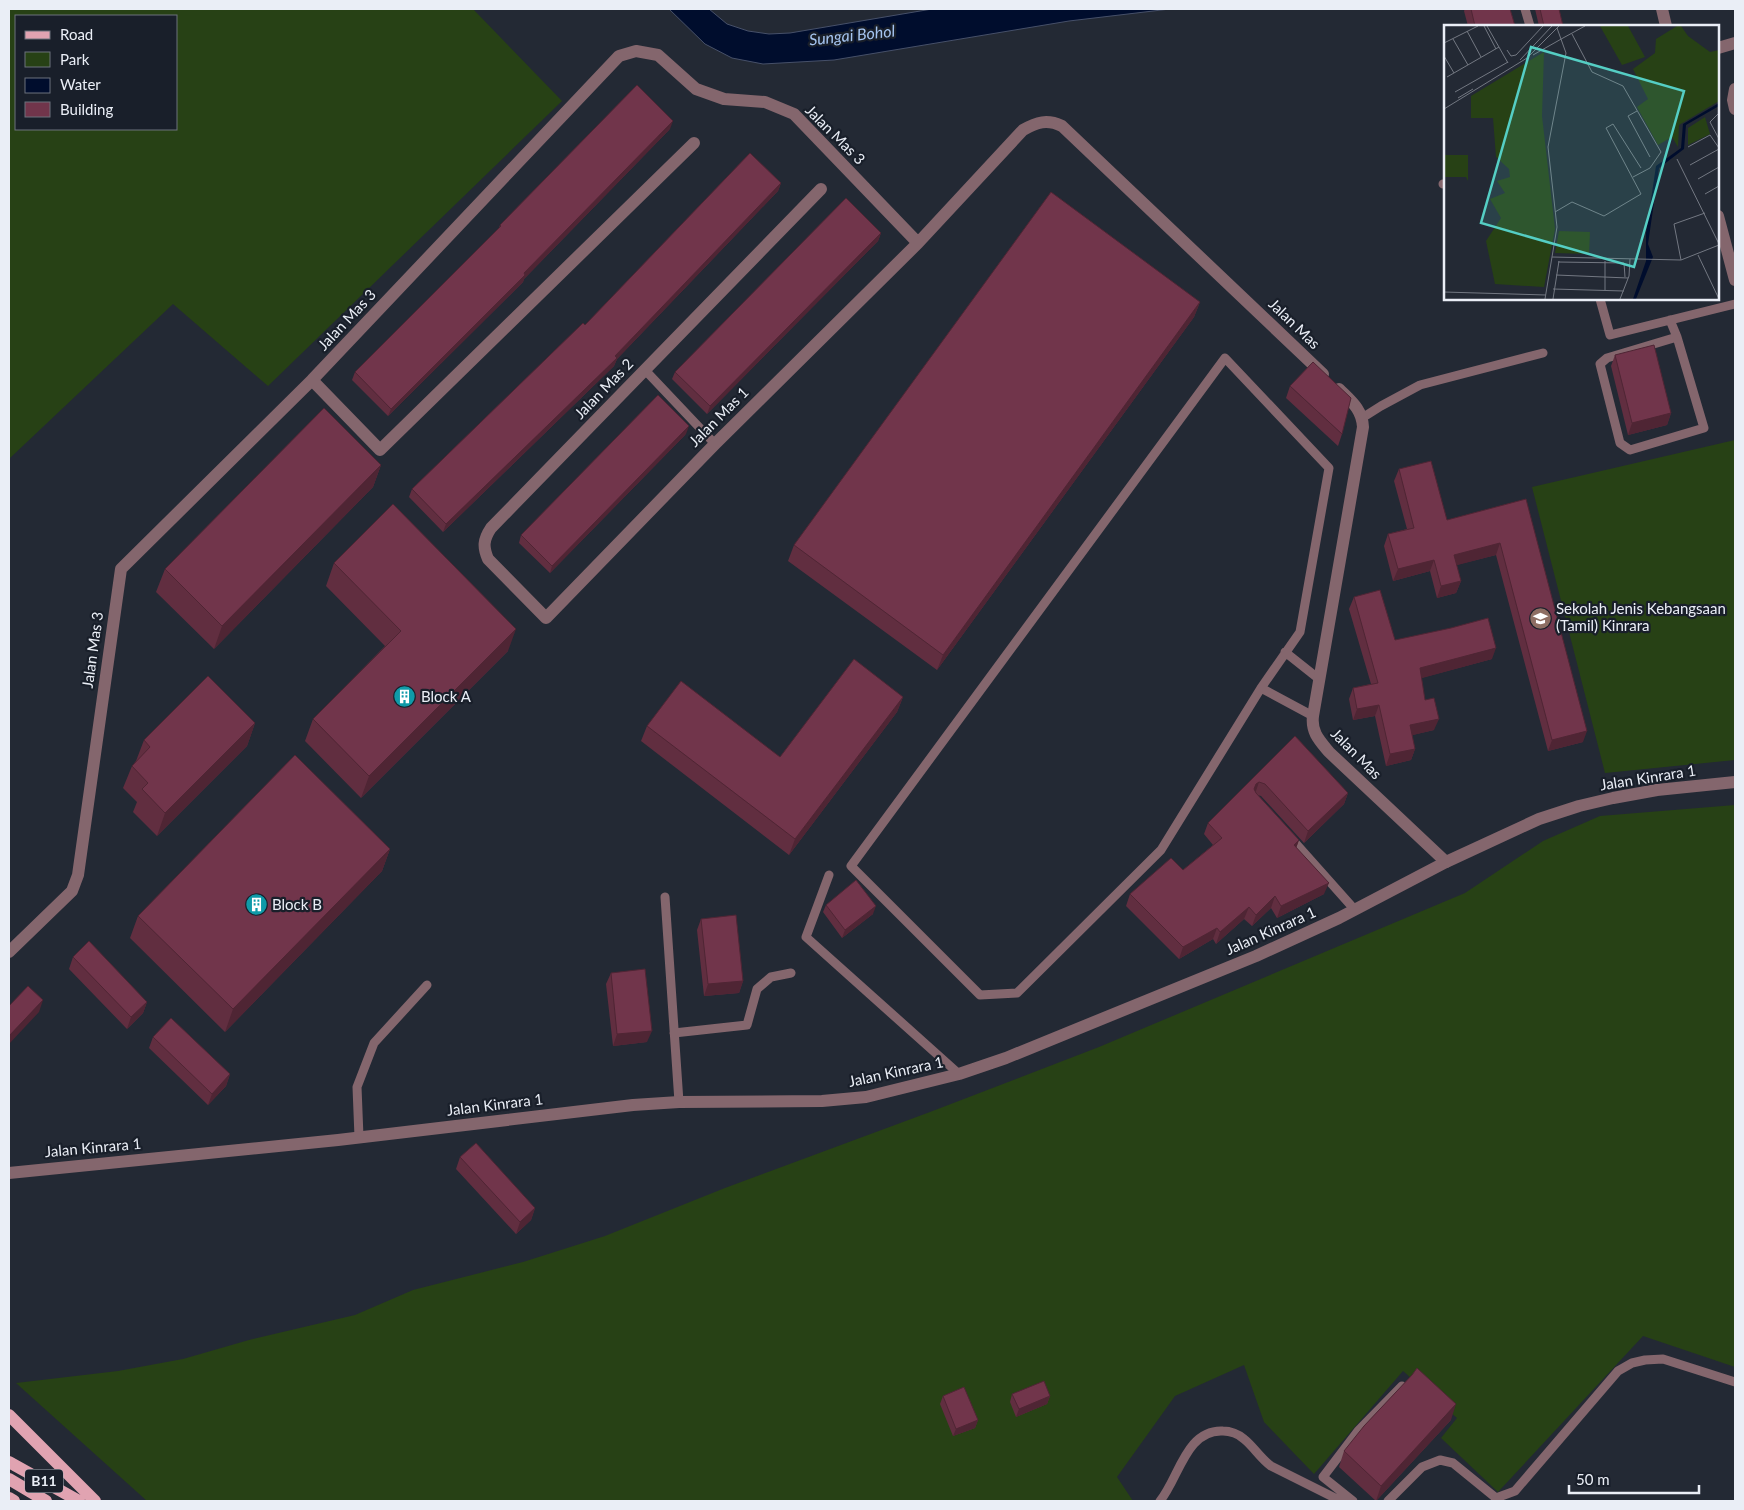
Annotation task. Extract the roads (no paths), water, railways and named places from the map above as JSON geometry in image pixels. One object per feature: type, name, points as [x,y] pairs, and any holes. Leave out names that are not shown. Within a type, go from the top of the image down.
[{"type":"main road","points":[[9,1415],[95,1501]]},
{"type":"main road","name":"B11","points":[[9,1462],[80,1501]]},
{"type":"main road","points":[[9,1479],[46,1501]]},
{"type":"main road","name":"B11","points":[[9,1498],[14,1501]]},
{"type":"street","points":[[1662,9],[1666,25]]},
{"type":"street","points":[[1719,48],[1735,43]]},
{"type":"street","name":"Jalan Mas 3","points":[[9,952],[72,891],[78,874],[121,570],[312,380],[619,56],[636,51],[658,55],[696,88],[724,99],[765,102],[794,114],[918,243]]},
{"type":"street","points":[[1735,90],[1733,100],[1735,110]]},
{"type":"street","name":"Jalan Mas","points":[[918,243],[1023,130],[1033,124],[1044,121],[1053,122],[1062,126],[1358,407],[1362,418],[1362,438],[1312,716],[1314,735],[1329,752],[1446,862]]},
{"type":"street","points":[[312,380],[380,450],[694,143]]},
{"type":"street","name":"Jalan Mas 2","points":[[546,618],[488,560],[484,543],[491,528],[821,190]]},
{"type":"street","points":[[1719,220],[1735,280]]},
{"type":"street","name":"Jalan Mas 1","points":[[546,618],[715,444],[918,243]]},
{"type":"street","name":"Jalan Kinrara 1","points":[[9,1173],[359,1138],[633,1105],[679,1102],[822,1101],[866,1097],[959,1074],[1006,1058],[1217,972],[1355,910],[1446,862],[1539,819],[1579,806],[1658,790],[1735,782]]},
{"type":"lane","points":[[1525,9],[1530,25]]},
{"type":"lane","points":[[1600,300],[1610,335],[1735,304]]},
{"type":"lane","points":[[1670,320],[1678,337],[1704,428],[1630,450],[1620,443],[1600,364],[1606,358],[1678,337]]},
{"type":"lane","points":[[1362,418],[1420,385],[1542,353]]},
{"type":"lane","points":[[1225,358],[1329,468],[1300,632],[1261,688],[1161,850],[1017,993],[980,995],[851,866],[1225,358]]},
{"type":"lane","points":[[645,370],[715,444]]},
{"type":"lane","points":[[1285,652],[1319,679]]},
{"type":"lane","points":[[1261,688],[1312,716]]},
{"type":"lane","points":[[1282,829],[1355,910]]},
{"type":"lane","points":[[829,875],[806,937],[959,1074]]},
{"type":"lane","points":[[665,897],[679,1102]]},
{"type":"lane","points":[[674,1032],[747,1024],[757,989],[771,977],[791,973]]},
{"type":"lane","points":[[359,1138],[357,1087],[374,1043],[427,985]]},
{"type":"lane","points":[[1388,1501],[1422,1467],[1440,1460],[1453,1463],[1496,1498],[1508,1495],[1515,1491],[1618,1371],[1632,1363],[1662,1358],[1735,1382]]},
{"type":"lane","points":[[1353,1501],[1324,1477],[1358,1431],[1402,1386]]},
{"type":"lane","points":[[1160,1501],[1194,1442],[1214,1431],[1228,1431],[1244,1438],[1262,1459],[1271,1466],[1341,1501]]},
{"type":"water","name":"Sungai Bohol","points":[[669,9],[709,9],[727,24],[748,31],[769,34],[790,33],[932,9],[1170,9],[1069,21],[834,60],[763,64],[732,58],[705,44]]},
{"type":"place","name":"Sekolah Jenis Kebangsaan (Tamil) Kinrara","points":[[1540,618]]},
{"type":"place","name":"Block A","points":[[405,697]]},
{"type":"place","name":"Block B","points":[[256,905]]}]
